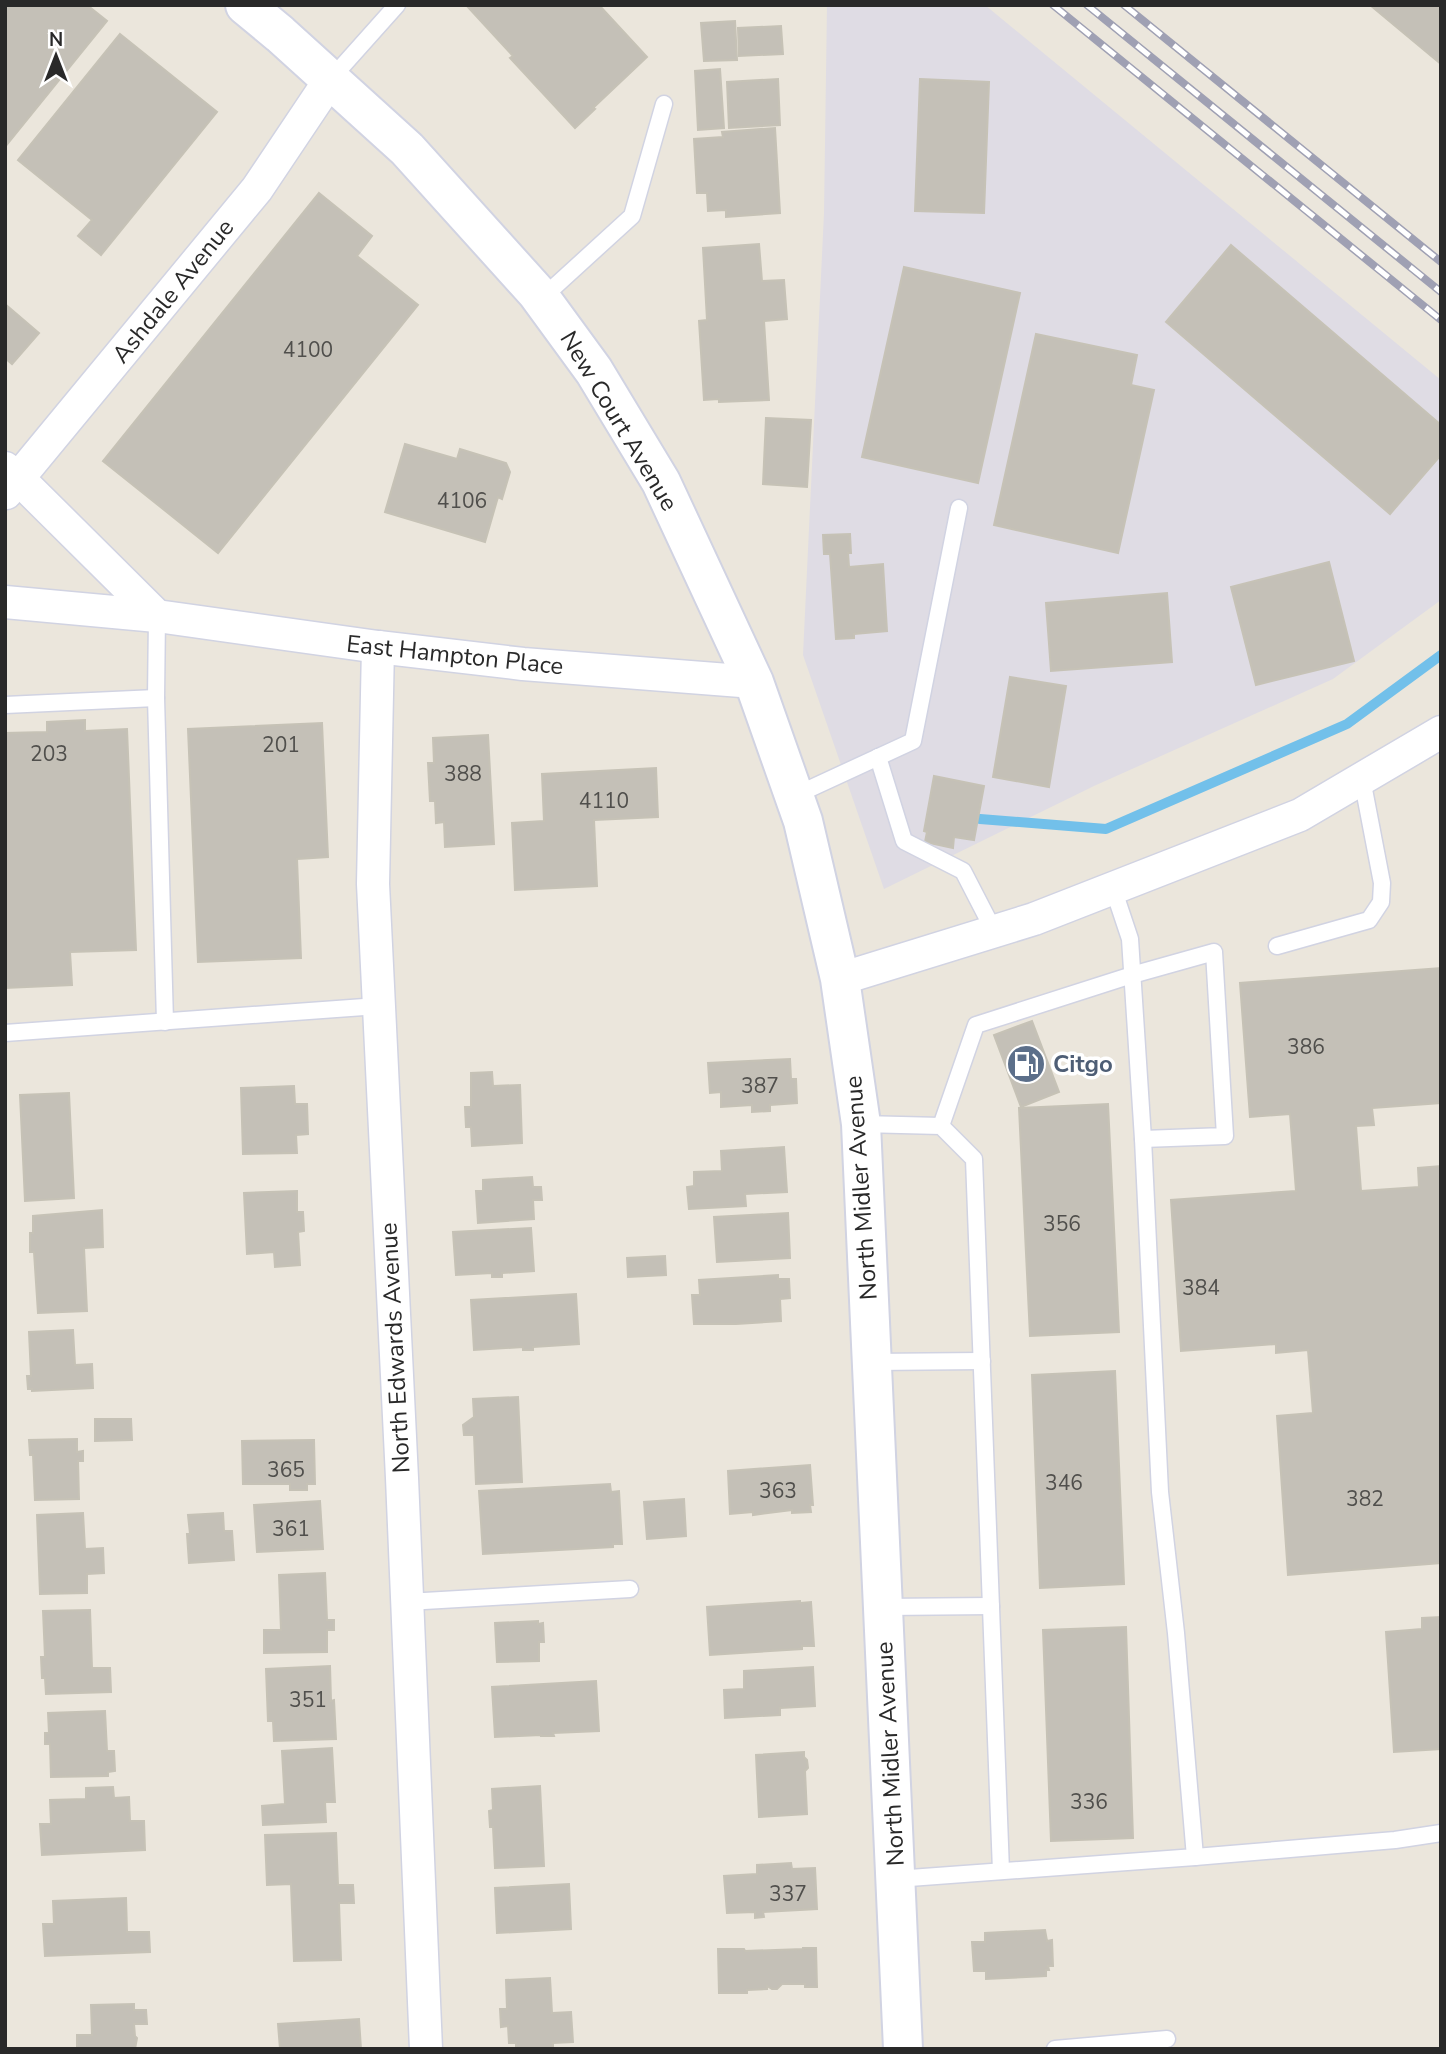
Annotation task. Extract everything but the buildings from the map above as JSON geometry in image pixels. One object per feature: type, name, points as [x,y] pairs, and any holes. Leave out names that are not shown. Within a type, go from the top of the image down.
[{"type":"main road","name":"New Court Avenue","points":[[245,5],[281,34],[407,149],[541,299],[594,371],[661,482],[754,682],[803,821],[840,979]]},
{"type":"main road","name":"North Midler Avenue","points":[[840,979],[861,1124],[903,2049]]},
{"type":"street","name":"Ashdale Avenue","points":[[10,480],[257,189],[330,80]]},
{"type":"street","points":[[10,480],[157,616]]},
{"type":"street","name":"East Hampton Place","points":[[5,602],[157,616],[378,648],[523,664],[754,682]]},
{"type":"street","name":"North Edwards Avenue","points":[[378,648],[373,884],[426,2049]]},
{"type":"street","points":[[840,979],[1034,919],[1300,815],[1441,732]]},
{"type":"lane","points":[[330,80],[397,5]]},
{"type":"lane","points":[[541,299],[632,216],[664,104]]},
{"type":"lane","points":[[794,796],[913,741],[959,508]]},
{"type":"lane","points":[[157,616],[156,698],[165,1022]]},
{"type":"lane","points":[[5,705],[156,698]]},
{"type":"lane","points":[[878,757],[904,841],[963,871],[994,931]]},
{"type":"lane","points":[[1277,946],[1369,920],[1381,902],[1382,883],[1362,779]]},
{"type":"lane","points":[[1113,888],[1130,939],[1143,1139],[1160,1492],[1176,1633],[1195,1857]]},
{"type":"lane","points":[[941,1126],[976,1025],[1214,952],[1225,1136],[1143,1139]]},
{"type":"lane","points":[[5,1033],[378,1006]]},
{"type":"lane","points":[[861,1124],[941,1126],[974,1159],[1001,1871]]},
{"type":"lane","points":[[872,1362],[982,1361]]},
{"type":"lane","points":[[407,1602],[631,1589]]},
{"type":"lane","points":[[884,1607],[991,1606]]},
{"type":"lane","points":[[896,1879],[1195,1857],[1395,1840],[1441,1833]]},
{"type":"lane","points":[[1055,2049],[1167,2039]]},
{"type":"shaded area","points":[[827,5],[985,5],[1441,380],[1441,600],[1333,679],[1094,786],[884,889],[803,655],[824,213]]},
{"type":"waterway","points":[[980,819],[1106,829],[1347,724],[1441,655]]},
{"type":"railway","points":[[1053,5],[1441,320]]},
{"type":"railway","points":[[1087,5],[1441,292]]},
{"type":"railway","points":[[1124,5],[1441,262]]},
{"type":"place","name":"Citgo","points":[[1026,1064]]}]
